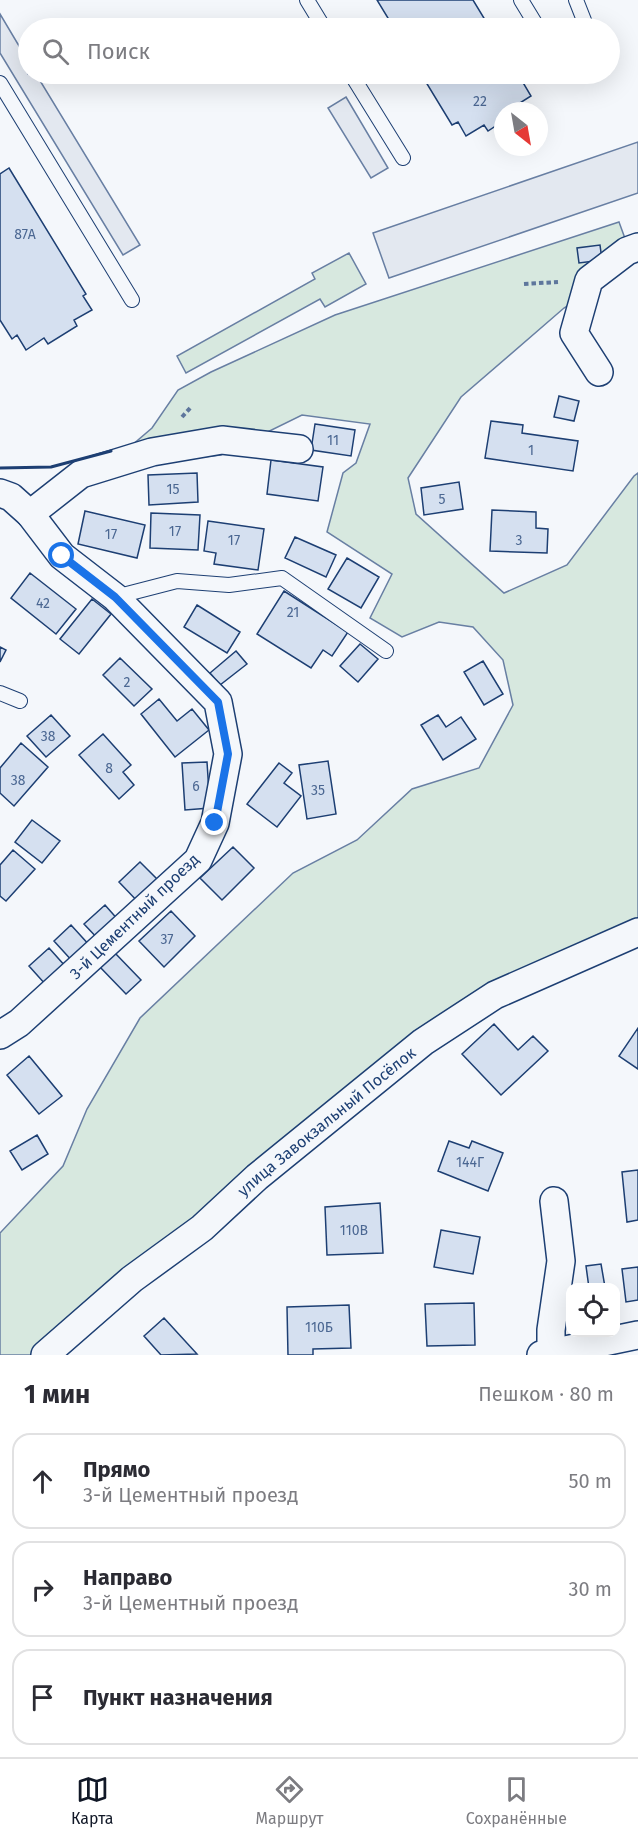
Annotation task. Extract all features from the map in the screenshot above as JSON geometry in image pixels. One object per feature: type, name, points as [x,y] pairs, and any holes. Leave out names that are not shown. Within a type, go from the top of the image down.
[{"type":"street","points":[[599,372],[574,333],[589,280],[632,249]]},
{"type":"street","points":[[30,514],[81,474],[152,452],[222,440],[299,449]]},
{"type":"street","name":"3-й Цементный проезд","points":[[0,493],[11,497],[30,514],[62,556],[115,597],[218,702],[228,754],[215,823],[198,860],[19,1023],[0,1035]]},
{"type":"street","name":"улица Завокзальный Посёлок","points":[[45,1355],[132,1279],[202,1228],[257,1177],[423,1042],[495,995],[638,933]]},
{"type":"street","points":[[554,1201],[561,1261],[546,1354],[638,1335]]},
{"type":"lane","points":[[307,0],[318,18]]},
{"type":"lane","points":[[521,0],[532,18]]},
{"type":"lane","points":[[576,0],[583,18]]},
{"type":"lane","points":[[0,83],[132,300]]},
{"type":"lane","points":[[357,84],[403,158]]},
{"type":"lane","points":[[115,597],[177,581],[229,585],[282,578],[386,651]]},
{"type":"lane","points":[[0,693],[20,701]]},
{"type":"shaded area","points":[[0,14],[18,44],[18,83],[0,53]]},
{"type":"shaded area","points":[[19,84],[42,84],[140,245],[123,255]]},
{"type":"shaded area","points":[[346,97],[388,168],[371,178],[328,108]]},
{"type":"shaded area","points":[[638,142],[638,193],[389,278],[373,233]]},
{"type":"shaded area","points":[[619,222],[634,263],[564,308],[461,397],[408,478],[416,514],[504,593],[567,565],[638,473],[638,919],[494,985],[204,1215],[33,1355],[0,1355],[0,1233],[63,1166],[87,1109],[140,1018],[293,873],[357,840],[412,789],[479,768],[513,705],[503,660],[473,627],[439,622],[402,637],[370,618],[392,574],[327,532],[343,473],[356,463],[370,424],[302,415],[221,455],[138,464],[131,446],[152,428],[178,390],[211,372],[335,315]]},
{"type":"shaded area","points":[[349,253],[366,284],[325,307],[320,299],[186,373],[177,356],[315,279],[312,273]]},
{"type":"building","points":[[377,0],[473,0],[484,18],[388,18]]},
{"type":"building","points":[[427,84],[524,84],[531,96],[521,102],[494,102],[494,127],[488,131],[484,125],[466,136],[458,122],[452,125]]},
{"type":"building","points":[[9,168],[86,294],[83,296],[92,310],[74,320],[77,326],[48,344],[44,338],[26,350],[17,335],[12,339],[0,320],[0,174]]},
{"type":"building","points":[[600,245],[602,260],[579,263],[577,248]]},
{"type":"building","points":[[559,396],[579,401],[574,421],[554,417]]},
{"type":"building","points":[[491,421],[523,425],[522,433],[578,441],[573,471],[485,458]]},
{"type":"building","points":[[315,424],[355,430],[351,456],[311,450]]},
{"type":"building","points":[[271,460],[323,467],[318,501],[267,494]]},
{"type":"building","points":[[197,473],[198,502],[149,505],[148,475]]},
{"type":"building","points":[[459,482],[463,509],[424,515],[421,488]]},
{"type":"building","points":[[492,510],[536,512],[536,528],[548,529],[547,553],[490,551]]},
{"type":"building","points":[[85,511],[145,525],[137,558],[78,544]]},
{"type":"building","points":[[151,513],[200,515],[198,550],[150,548]]},
{"type":"building","points":[[208,521],[264,529],[258,570],[214,564],[216,553],[204,551]]},
{"type":"building","points":[[295,537],[336,555],[326,577],[285,558]]},
{"type":"building","points":[[347,558],[379,577],[361,608],[328,589]]},
{"type":"building","points":[[30,573],[76,609],[56,634],[11,598]]},
{"type":"building","points":[[284,591],[348,632],[332,656],[323,650],[311,668],[257,634]]},
{"type":"building","points":[[92,599],[111,614],[79,654],[60,639]]},
{"type":"building","points":[[197,605],[240,632],[227,653],[184,627]]},
{"type":"building","points":[[360,644],[378,659],[358,682],[340,666]]},
{"type":"building","points":[[0,647],[6,650],[0,662]]},
{"type":"building","points":[[236,651],[247,664],[220,685],[210,673]]},
{"type":"building","points":[[120,658],[152,689],[134,706],[103,675]]},
{"type":"building","points":[[483,661],[503,694],[484,705],[464,672]]},
{"type":"building","points":[[159,699],[177,721],[192,709],[209,730],[175,757],[141,714]]},
{"type":"building","points":[[51,715],[70,736],[46,757],[27,736]]},
{"type":"building","points":[[438,715],[446,727],[461,717],[476,739],[443,760],[421,725]]},
{"type":"building","points":[[103,734],[131,765],[123,772],[134,785],[119,799],[79,755]]},
{"type":"building","points":[[21,743],[48,767],[14,806],[0,793],[0,768]]},
{"type":"building","points":[[328,761],[336,814],[307,819],[299,765]]},
{"type":"building","points":[[207,762],[210,808],[185,810],[182,763]]},
{"type":"building","points":[[279,763],[292,773],[284,783],[301,796],[277,827],[247,804]]},
{"type":"building","points":[[32,820],[60,841],[42,863],[15,842]]},
{"type":"building","points":[[233,847],[254,868],[222,900],[200,878]]},
{"type":"building","points":[[13,850],[35,869],[6,901],[0,896],[0,865]]},
{"type":"building","points":[[140,862],[162,884],[141,905],[119,882]]},
{"type":"building","points":[[105,905],[120,922],[100,941],[84,924]]},
{"type":"building","points":[[171,911],[195,936],[164,967],[139,941]]},
{"type":"building","points":[[71,925],[91,947],[74,963],[54,941]]},
{"type":"building","points":[[49,948],[66,967],[46,985],[29,966]]},
{"type":"building","points":[[114,952],[141,980],[126,994],[99,966]]},
{"type":"building","points":[[494,1024],[518,1050],[533,1036],[548,1051],[501,1095],[462,1054]]},
{"type":"building","points":[[638,1028],[638,1069],[619,1056]]},
{"type":"building","points":[[29,1056],[62,1096],[39,1114],[7,1075]]},
{"type":"building","points":[[37,1135],[48,1154],[22,1170],[10,1151]]},
{"type":"building","points":[[449,1141],[469,1148],[472,1141],[503,1153],[488,1191],[438,1171]]},
{"type":"building","points":[[638,1170],[638,1220],[627,1222],[622,1172]]},
{"type":"building","points":[[380,1203],[383,1253],[327,1255],[325,1207]]},
{"type":"building","points":[[441,1230],[480,1237],[473,1274],[434,1267]]},
{"type":"building","points":[[601,1264],[604,1283],[588,1283],[586,1266]]},
{"type":"building","points":[[638,1267],[638,1300],[626,1302],[622,1269]]},
{"type":"building","points":[[474,1303],[475,1345],[427,1346],[425,1304]]},
{"type":"building","points":[[349,1305],[351,1348],[313,1349],[313,1355],[288,1355],[287,1307]]},
{"type":"building","points":[[164,1318],[197,1354],[161,1355],[144,1336]]},
{"type":"wall","points":[[0,468],[51,467],[111,451]]},
{"type":"route","points":[[62,556],[115,597],[218,702],[228,754],[215,823]]}]
